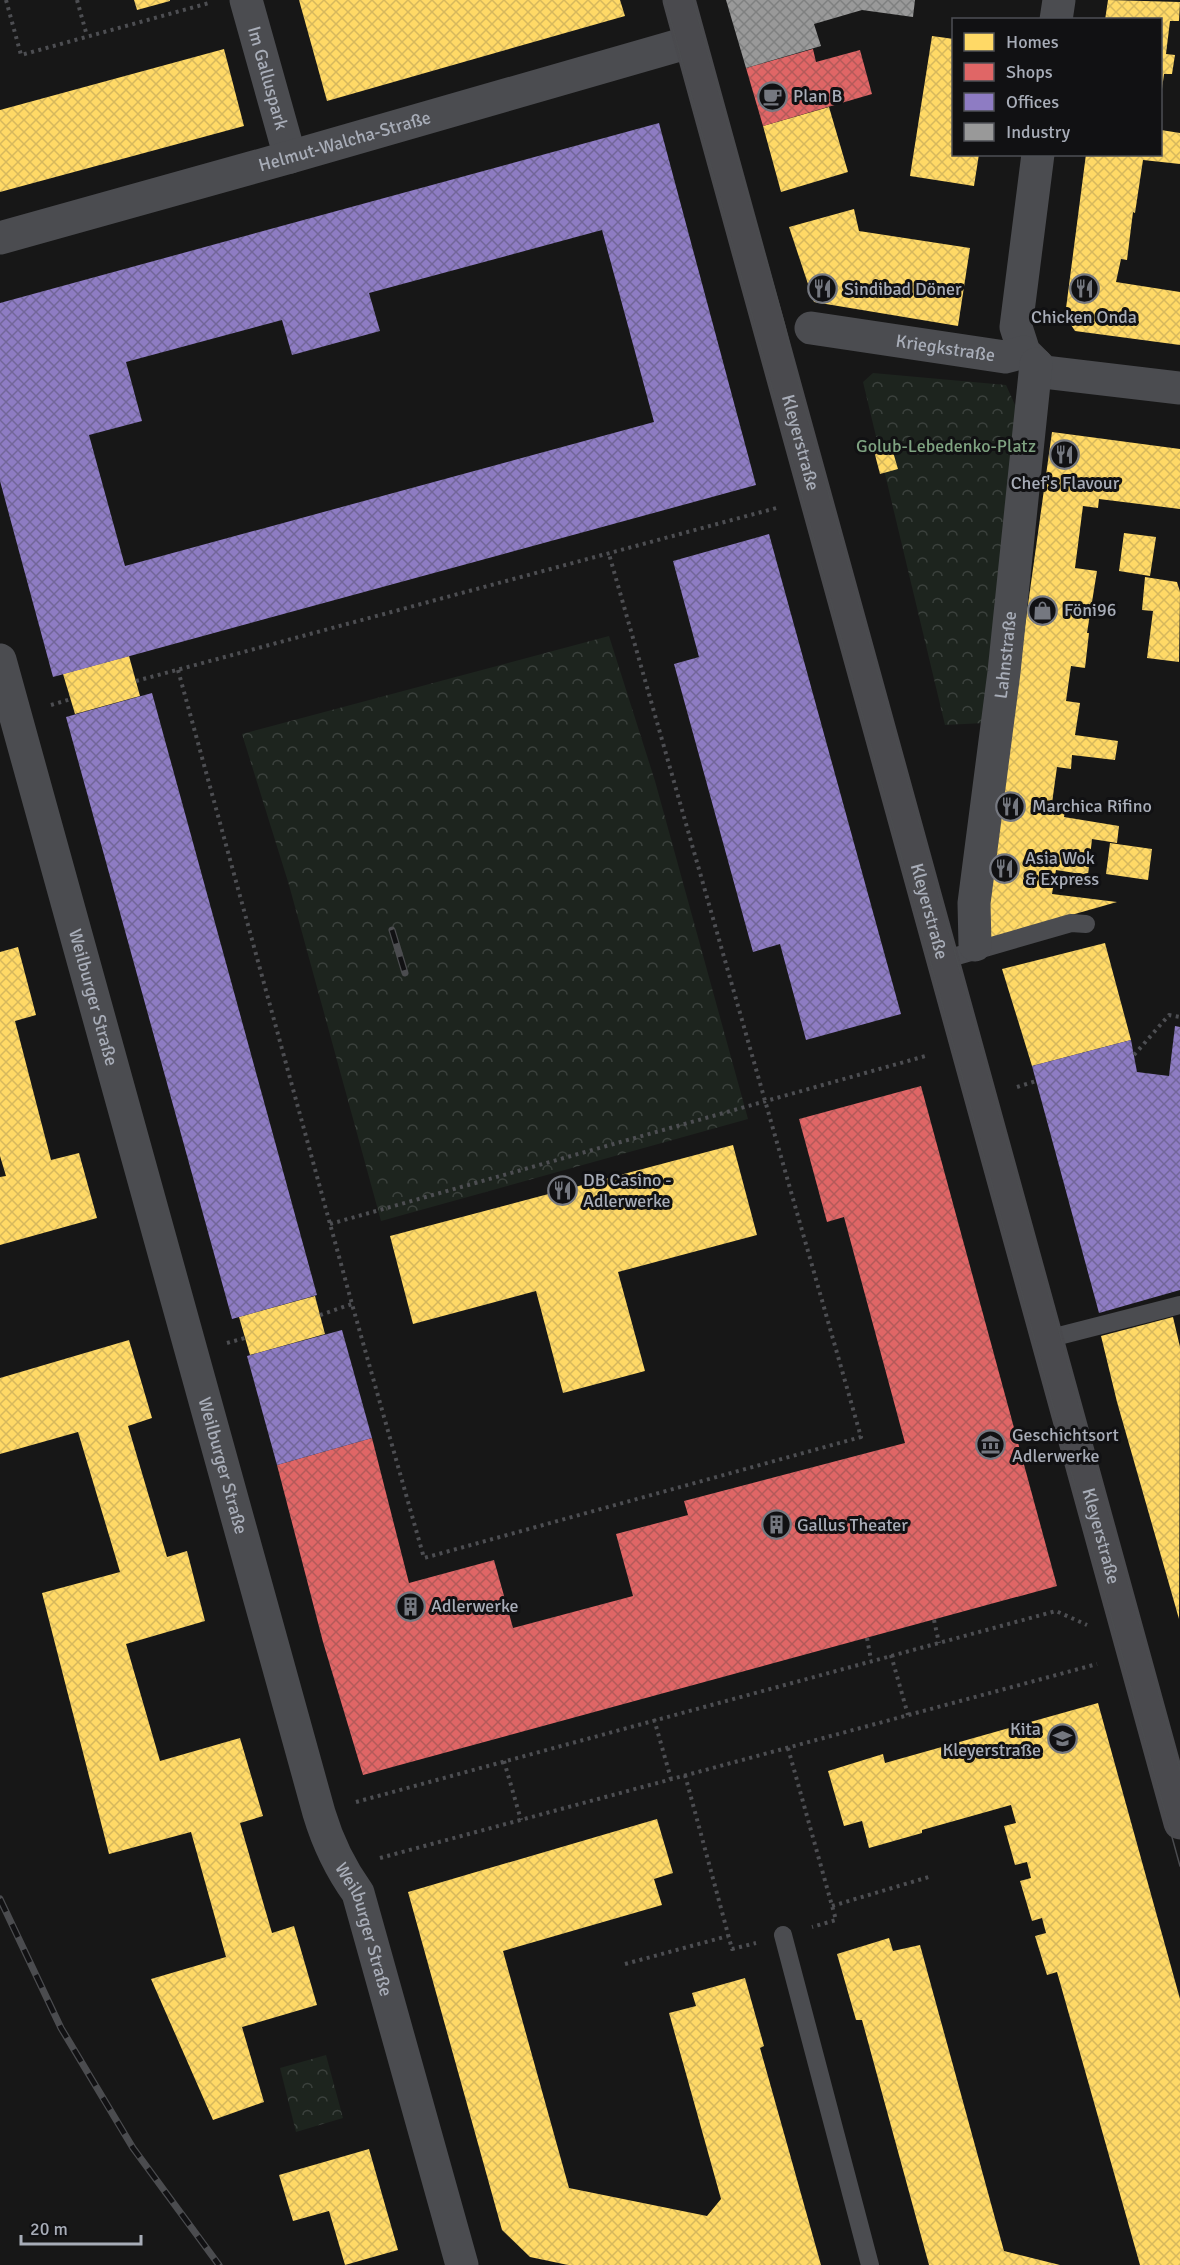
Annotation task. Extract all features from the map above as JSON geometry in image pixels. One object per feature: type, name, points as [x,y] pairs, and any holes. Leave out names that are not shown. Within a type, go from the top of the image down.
[{"type":"street","name":"Im Galluspark","points":[[246,0],[290,157]]},
{"type":"street","name":"Kleyerstraße","points":[[679,0],[1180,1823]]},
{"type":"street","points":[[1056,18],[1059,0]]},
{"type":"street","name":"Helmut-Walcha-Straße","points":[[0,238],[690,42]]},
{"type":"street","name":"Lahnstraße","points":[[975,945],[974,903],[1004,672],[1030,358],[1016,327],[1038,156]]},
{"type":"street","name":"Kriegkstraße","points":[[810,327],[1005,357],[1030,358],[1044,372],[1180,388]]},
{"type":"street","name":"Weilburger Straße","points":[[0,660],[319,1813],[328,1842],[341,1869],[358,1893],[462,2265]]},
{"type":"lane","points":[[943,960],[1071,923],[1086,924]]},
{"type":"lane","points":[[1047,1339],[1180,1305]]},
{"type":"lane","points":[[783,1935],[870,2265]]},
{"type":"path","points":[[6,0],[21,55],[219,0]]},
{"type":"path","points":[[77,0],[87,36]]},
{"type":"path","points":[[136,681],[764,512],[815,496]]},
{"type":"path","points":[[178,670],[424,1558],[861,1437],[609,554]]},
{"type":"path","points":[[1134,1055],[1169,1015],[1180,1017]]},
{"type":"path","points":[[330,1224],[966,1045]]},
{"type":"path","points":[[320,1316],[352,1304]]},
{"type":"path","points":[[319,1813],[654,1719],[1056,1611],[1086,1625],[1122,1615]]},
{"type":"path","points":[[934,1620],[939,1643]]},
{"type":"path","points":[[867,1638],[871,1660]]},
{"type":"path","points":[[891,1655],[908,1715]]},
{"type":"path","points":[[341,1869],[1098,1664]]},
{"type":"path","points":[[654,1719],[671,1780]]},
{"type":"path","points":[[788,1748],[836,1920]]},
{"type":"path","points":[[504,1761],[521,1820]]},
{"type":"path","points":[[684,1775],[732,1949]]},
{"type":"path","points":[[832,1906],[932,1876]]},
{"type":"path","points":[[625,1964],[728,1936]]},
{"type":"green space","name":"Golub-Lebedenko-Platz","points":[[873,373],[1006,385],[1016,407],[984,723],[945,725],[863,382]]},
{"type":"green space","points":[[609,636],[655,781],[748,1119],[381,1221],[289,885],[242,734]]},
{"type":"green space","points":[[326,2055],[343,2118],[296,2132],[280,2068]]},
{"type":"building: Homes","points":[[134,0],[170,0],[170,1],[137,10]]},
{"type":"building: Homes","points":[[299,0],[620,0],[625,16],[327,101]]},
{"type":"building: Homes","points":[[1108,0],[1180,2],[1179,21],[1170,21],[1166,54],[1175,55],[1172,74],[1164,74],[1162,89],[1162,18],[1105,18]]},
{"type":"building: Homes","points":[[932,36],[952,39],[952,156],[979,156],[974,186],[910,176]]},
{"type":"building: Homes","points":[[224,49],[244,126],[0,192],[0,110]]},
{"type":"building: Homes","points":[[829,107],[848,172],[781,192],[763,126]]},
{"type":"building: Homes","points":[[1162,130],[1180,133],[1180,164],[1143,160],[1127,260],[1121,259],[1116,282],[1180,292],[1180,345],[1075,331],[1065,316],[1086,156],[1162,156]]},
{"type":"building: Homes","points":[[854,209],[859,231],[970,248],[958,326],[814,302],[789,227]]},
{"type":"building: Homes","points":[[1052,432],[1180,449],[1180,509],[1099,499],[1098,508],[1083,506],[1075,568],[1097,571],[1087,633],[1089,633],[1085,668],[1071,666],[1066,701],[1080,703],[1075,735],[1118,741],[1115,760],[1072,755],[1071,769],[1057,767],[1052,803],[1066,804],[1064,817],[1119,826],[1117,843],[1092,839],[1088,875],[1056,870],[1052,894],[1117,902],[987,939],[989,885]]},
{"type":"building: Homes","points":[[891,445],[898,469],[880,474],[874,451]]},
{"type":"building: Homes","points":[[1124,533],[1156,537],[1150,576],[1119,571]]},
{"type":"building: Homes","points":[[1145,577],[1177,582],[1180,592],[1179,662],[1147,658],[1153,611],[1142,610]]},
{"type":"building: Homes","points":[[129,656],[140,696],[75,714],[63,674]]},
{"type":"building: Homes","points":[[1110,843],[1152,849],[1148,880],[1106,874]]},
{"type":"building: Homes","points":[[1105,943],[1131,1040],[1032,1066],[1002,969]]},
{"type":"building: Homes","points":[[18,947],[36,1015],[15,1021],[51,1160],[79,1153],[97,1218],[0,1245],[0,1177],[6,1176],[0,1156],[0,952]]},
{"type":"building: Homes","points":[[733,1145],[757,1235],[618,1272],[645,1371],[563,1393],[536,1291],[413,1324],[390,1236]]},
{"type":"building: Homes","points":[[315,1296],[325,1334],[250,1355],[239,1317]]},
{"type":"building: Homes","points":[[1173,1317],[1180,1347],[1179,1619],[1117,1402],[1101,1336]]},
{"type":"building: Homes","points":[[129,1340],[152,1418],[128,1426],[167,1557],[187,1551],[205,1621],[126,1644],[160,1761],[240,1738],[263,1816],[240,1823],[272,1933],[294,1926],[317,2005],[242,2027],[264,2102],[213,2120],[151,1979],[226,1957],[191,1832],[109,1854],[42,1593],[120,1572],[78,1432],[0,1454],[0,1378]]},
{"type":"building: Homes","points":[[1098,1703],[1180,1999],[1180,2265],[1140,2265],[1057,1972],[1047,1975],[1035,1936],[1046,1933],[1042,1918],[1032,1921],[1020,1881],[1031,1878],[1027,1862],[1015,1865],[1004,1826],[1016,1823],[1011,1805],[922,1830],[922,1833],[869,1848],[862,1821],[844,1826],[828,1771],[883,1754],[885,1763]]},
{"type":"building: Homes","points":[[657,1819],[673,1873],[654,1879],[662,1905],[503,1951],[569,2188],[707,2216],[721,2199],[669,2013],[696,2006],[692,1993],[745,1978],[764,2046],[760,2048],[821,2265],[568,2265],[530,2257],[502,2230],[408,1892]]},
{"type":"building: Homes","points":[[889,1938],[893,1951],[920,1945],[1004,2251],[1060,2265],[929,2265],[862,2020],[856,2020],[837,1954]]},
{"type":"building: Homes","points":[[369,2149],[398,2250],[345,2265],[329,2211],[293,2221],[279,2175]]},
{"type":"building: Shops","points":[[813,49],[816,62],[860,50],[872,94],[763,126],[746,68]]},
{"type":"building: Shops","points":[[921,1086],[1057,1586],[363,1775],[323,1642],[277,1465],[372,1438],[409,1583],[494,1560],[513,1628],[633,1596],[616,1534],[688,1515],[684,1501],[905,1443],[844,1217],[827,1222],[799,1119]]},
{"type":"building: Offices","points":[[659,123],[756,485],[53,677],[0,481],[0,303]],"holes":[[[602,230],[654,422],[125,566],[89,435],[142,421],[126,362],[282,320],[292,355],[380,331],[369,293]]]},
{"type":"building: Offices","points":[[769,534],[901,1014],[806,1040],[780,944],[753,952],[674,664],[699,657],[673,561]]},
{"type":"building: Offices","points":[[152,693],[317,1295],[232,1319],[66,717]]},
{"type":"building: Offices","points":[[1175,1026],[1180,1027],[1180,1290],[1099,1313],[1032,1066],[1131,1040],[1137,1072],[1169,1076]]},
{"type":"building: Offices","points":[[342,1330],[372,1438],[277,1465],[247,1356]]},
{"type":"building: Industry","points":[[726,0],[915,0],[913,17],[862,10],[814,24],[821,46],[746,68]]},
{"type":"tram line","points":[[665,0],[1180,1866]]},
{"type":"tram line","points":[[693,0],[784,323],[807,415],[1180,1770]]},
{"type":"railway","points":[[392,930],[405,973]]},
{"type":"railway","points":[[0,1899],[61,2028],[133,2148],[219,2265]]},
{"type":"place","name":"Plan B","points":[[772,96]]},
{"type":"place","name":"Chicken Onda","points":[[1084,288]]},
{"type":"place","name":"Sindibad Döner","points":[[823,289]]},
{"type":"place","name":"Chef's Flavour","points":[[1065,454]]},
{"type":"place","name":"Föni96","points":[[1043,610]]},
{"type":"place","name":"Marchica Rifino","points":[[1011,806]]},
{"type":"place","name":"Asia Wok & Express","points":[[1004,868]]},
{"type":"place","name":"DB Casino - Adlerwerke","points":[[562,1190]]},
{"type":"place","name":"Geschichtsort Adlerwerke","points":[[991,1445]]},
{"type":"place","name":"Gallus Theater","points":[[776,1525]]},
{"type":"place","name":"Adlerwerke","points":[[410,1606]]},
{"type":"place","name":"Kita Kleyerstraße","points":[[1062,1739]]}]
